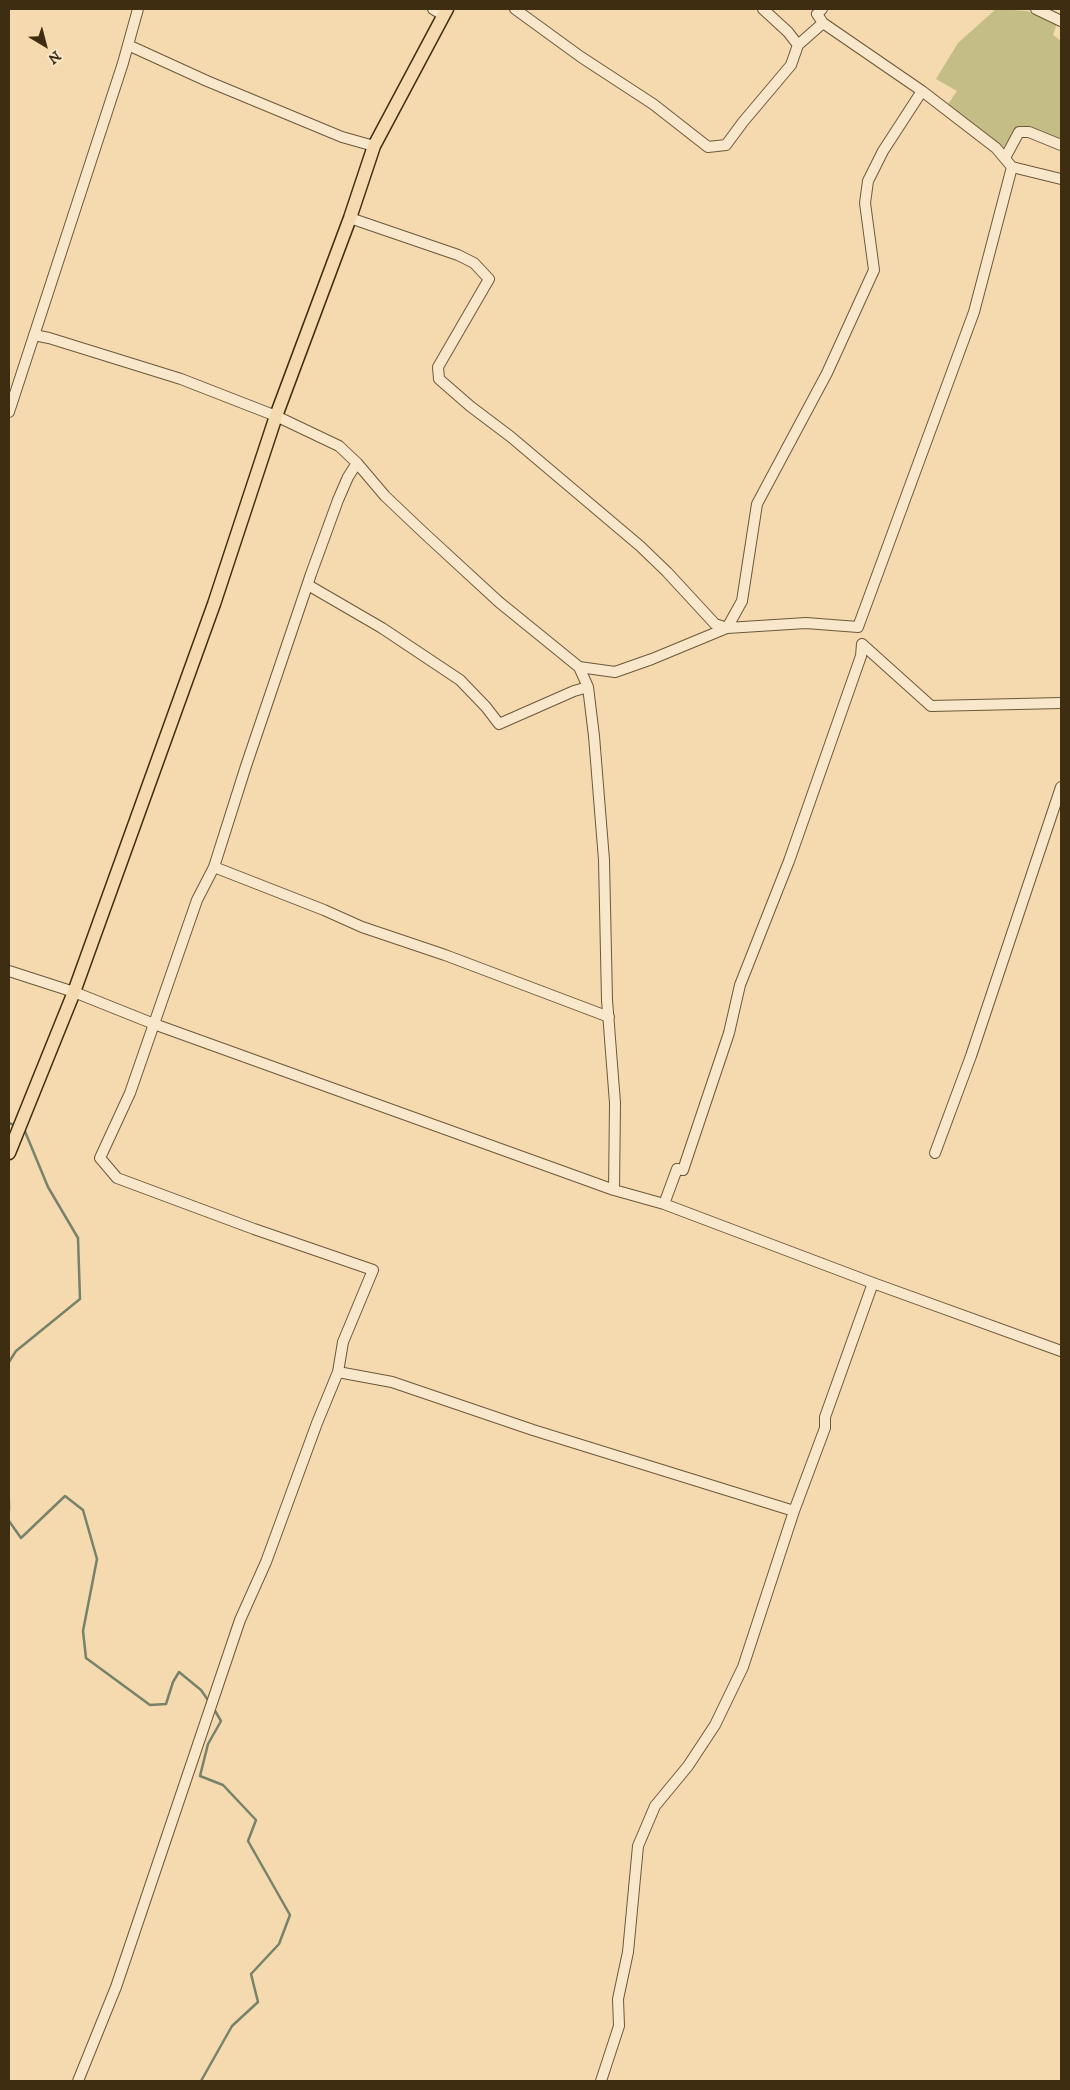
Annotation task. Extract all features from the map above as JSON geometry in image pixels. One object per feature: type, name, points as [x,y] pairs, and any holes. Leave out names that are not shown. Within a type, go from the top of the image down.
[{"type":"main road","points":[[9,1153],[74,992],[214,604],[276,416],[350,218],[374,146],[441,11]]},
{"type":"street","points":[[9,412],[138,9]]},
{"type":"street","points":[[514,9],[645,98],[708,147],[726,145],[791,65],[798,44],[823,23]]},
{"type":"street","points":[[762,9],[788,32],[798,44]]},
{"type":"street","points":[[822,9],[817,14],[823,23],[922,91],[996,148],[1012,167],[1061,179]]},
{"type":"street","points":[[1036,9],[1061,20]]},
{"type":"street","points":[[128,45],[207,81],[342,137],[374,146]]},
{"type":"street","points":[[727,628],[742,601],[757,504],[827,373],[874,270],[865,203],[868,181],[883,150],[922,91]]},
{"type":"street","points":[[1005,158],[1019,132],[1029,132],[1061,145]]},
{"type":"street","points":[[579,667],[615,672],[727,628],[806,623],[858,627],[974,312],[1012,167]]},
{"type":"street","points":[[350,218],[458,255],[474,263],[489,279],[438,367],[439,378],[470,406],[511,437],[640,546],[715,624],[727,628]]},
{"type":"street","points":[[34,336],[49,338],[181,379],[276,416],[339,446],[357,463],[385,496],[499,602],[579,667],[588,687],[604,860],[607,1000],[615,1103],[614,1190]]},
{"type":"street","points":[[78,2081],[116,1987],[240,1620],[266,1562],[316,1423],[338,1372],[343,1342],[373,1270],[254,1229],[117,1178],[100,1158],[130,1094],[197,900],[214,868],[246,766],[338,500],[348,477],[357,463]]},
{"type":"street","points":[[308,585],[382,628],[460,680],[486,707],[499,724],[574,691],[588,687]]},
{"type":"street","points":[[664,1204],[678,1169],[683,1170],[728,1033],[740,985],[789,861],[861,656],[862,644],[931,706],[1061,703]]},
{"type":"street","points":[[935,1153],[971,1056],[1061,787]]},
{"type":"street","points":[[214,868],[324,910],[362,927],[445,955],[609,1016]]},
{"type":"street","points":[[9,971],[74,992],[154,1024],[614,1190],[664,1204],[873,1283],[1061,1351]]},
{"type":"street","points":[[601,2081],[619,2026],[618,1999],[628,1952],[638,1846],[655,1806],[688,1766],[715,1725],[743,1667],[794,1511],[825,1428],[825,1417],[873,1283]]},
{"type":"street","points":[[338,1372],[392,1382],[533,1430],[794,1511]]},
{"type":"shaded area","points":[[996,9],[1027,11],[1057,23],[1053,35],[1061,41],[1061,141],[1018,127],[1003,148],[946,107],[957,91],[936,79],[958,43]]},
{"type":"waterway","points":[[9,1123],[17,1126]]},
{"type":"waterway","points":[[9,1362],[16,1351],[80,1299],[78,1238],[48,1187],[24,1129]]},
{"type":"waterway","points":[[9,1521],[21,1538],[65,1496],[83,1510],[97,1559],[83,1631],[86,1658],[150,1705],[166,1704],[173,1682],[179,1672],[201,1690],[210,1703]]},
{"type":"waterway","points":[[9,1501],[9,1510]]},
{"type":"waterway","points":[[201,2081],[232,2026],[258,2002],[251,1974],[279,1944],[290,1915],[248,1841],[256,1820],[223,1785],[200,1776],[208,1744],[221,1721],[214,1709]]}]
